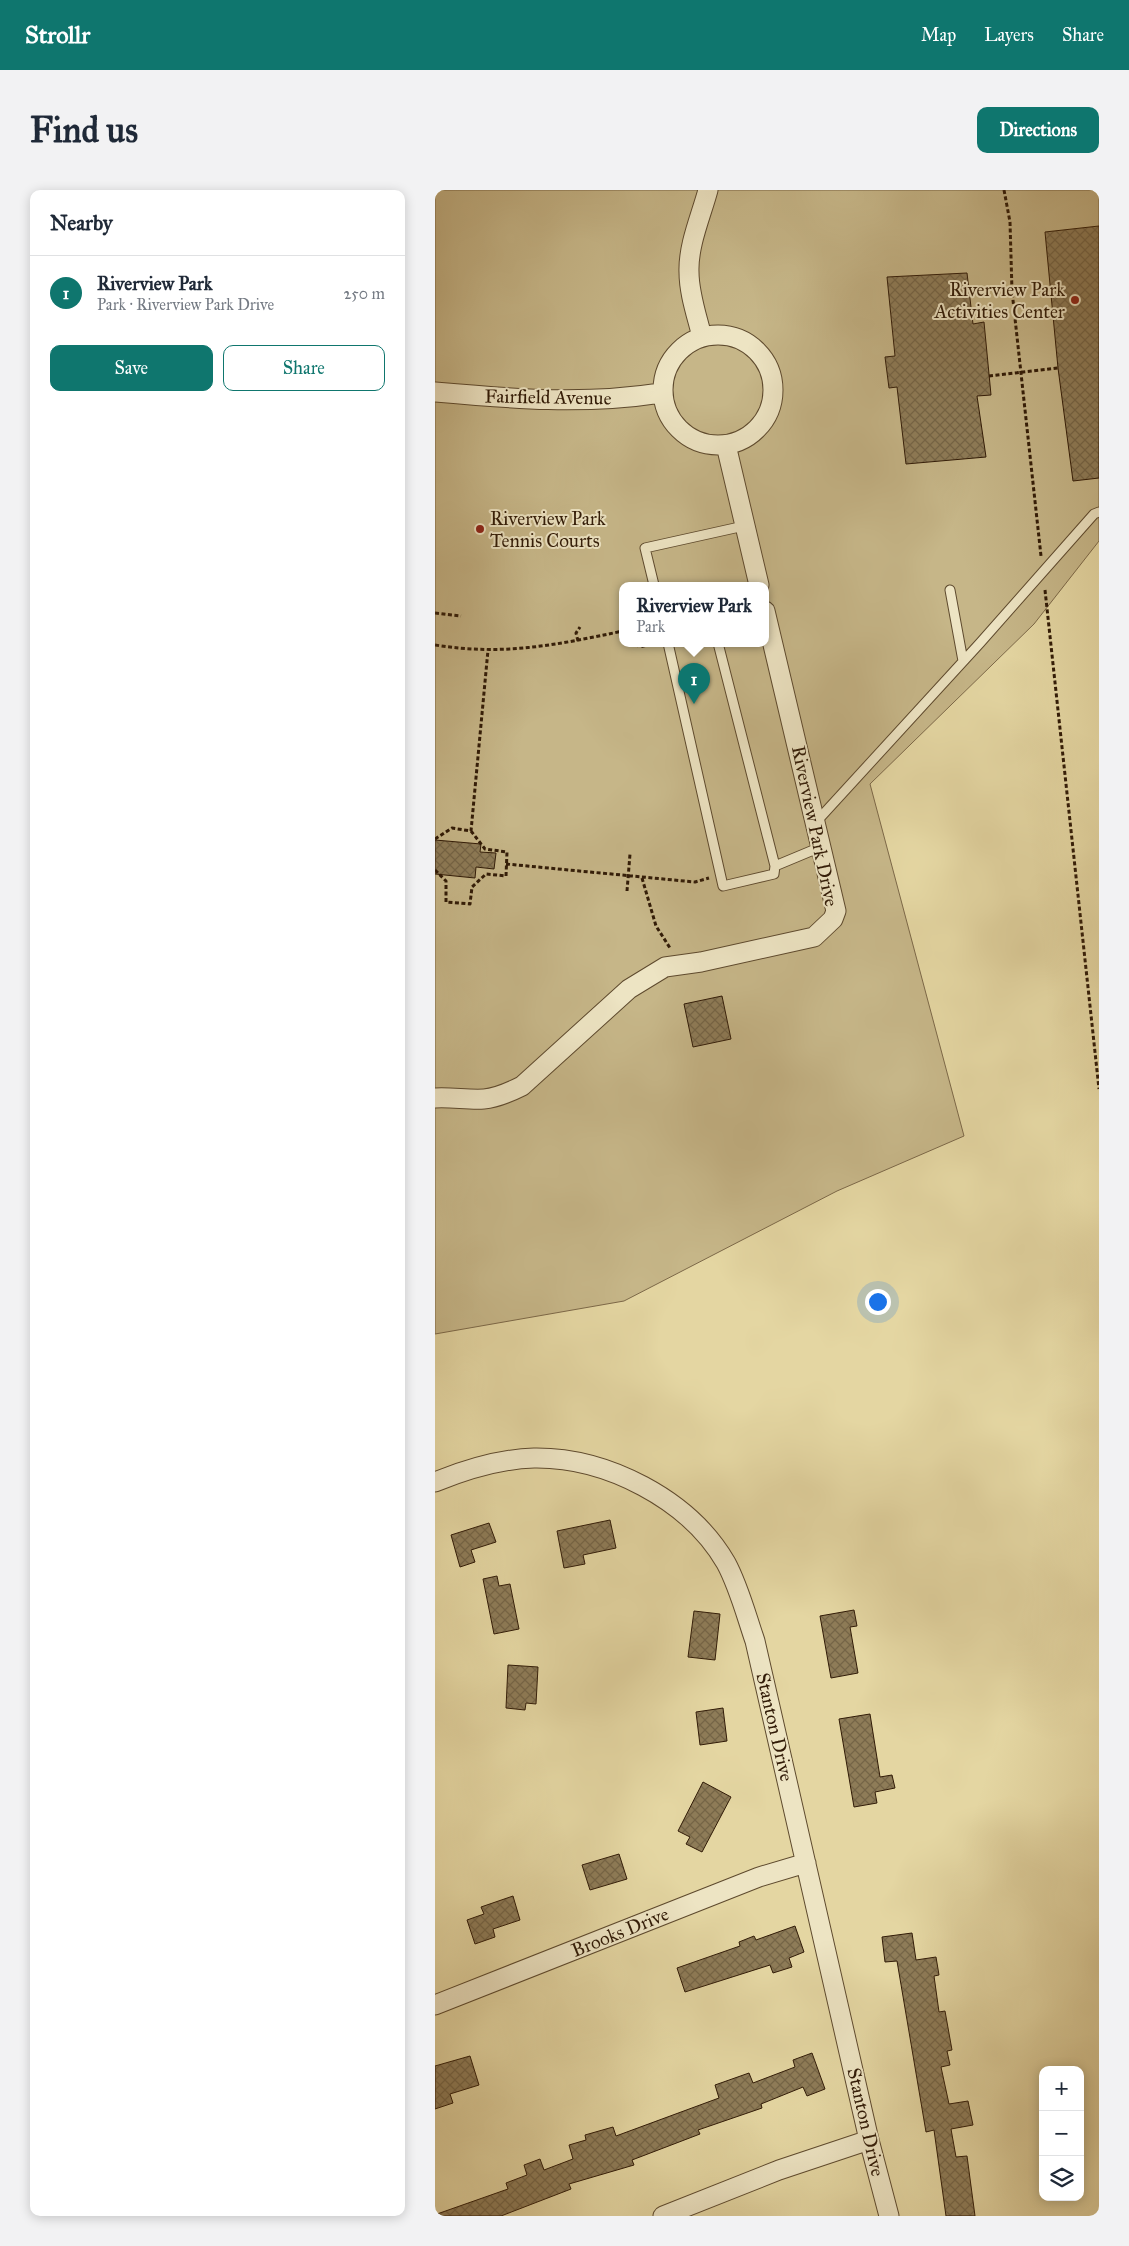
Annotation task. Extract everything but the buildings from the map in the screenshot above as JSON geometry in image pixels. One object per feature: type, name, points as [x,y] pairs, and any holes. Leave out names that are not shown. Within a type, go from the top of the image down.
[{"type":"street","points":[[702,337],[690,287],[689,271],[694,240],[708,190]]},
{"type":"street","points":[[720,334],[738,338],[753,348],[765,361],[772,378],[773,396],[768,414],[758,429],[743,440],[726,445],[707,445],[690,438],[675,427],[666,411],[661,393],[663,375],[672,358],[685,345],[702,337],[720,334]]},
{"type":"street","name":"Fairfield Avenue","points":[[435,392],[579,401],[617,400],[661,393]]},
{"type":"street","points":[[726,445],[758,582]]},
{"type":"street","name":"Riverview Park Drive","points":[[435,1098],[484,1099],[501,1096],[523,1086],[629,989],[665,967],[814,937],[833,919],[836,911],[823,846],[769,627]]},
{"type":"street","name":"Stanton Drive","points":[[435,1482],[465,1470],[511,1460],[534,1458],[591,1466],[637,1484],[675,1507],[692,1522],[726,1563],[740,1596],[755,1641],[869,2140],[889,2216]]},
{"type":"street","name":"Brooks Drive","points":[[435,2005],[759,1877],[806,1863]]},
{"type":"street","points":[[663,2216],[779,2170],[869,2140]]},
{"type":"lane","points":[[817,821],[963,662],[1094,514],[1099,512]]},
{"type":"lane","points":[[654,582],[645,548],[744,526]]},
{"type":"lane","points":[[950,590],[963,662]]},
{"type":"lane","points":[[669,647],[723,886],[774,874],[775,866],[719,647]]},
{"type":"lane","points":[[775,866],[823,846]]},
{"type":"path","points":[[1004,190],[1010,222],[1012,291],[1099,1088]]},
{"type":"path","points":[[989,376],[1058,368]]},
{"type":"path","points":[[435,613],[461,616]]},
{"type":"path","points":[[577,641],[576,633],[580,627]]},
{"type":"path","points":[[435,645],[488,650],[529,649],[619,632]]},
{"type":"path","points":[[471,831],[488,650]]},
{"type":"path","points":[[435,839],[452,828],[471,831],[485,849],[507,852],[506,876],[486,874],[472,887],[470,904],[446,902],[446,881],[435,870]]},
{"type":"path","points":[[627,891],[630,854]]},
{"type":"path","points":[[506,864],[695,882]]},
{"type":"path","points":[[642,878],[656,926],[671,949],[687,964]]},
{"type":"shaded area","points":[[435,190],[1099,190],[1099,541],[1034,624],[870,784],[964,1136],[837,1191],[624,1301],[435,1334]]},
{"type":"place","name":"Riverview Park Activities Center","points":[[1075,300]]},
{"type":"place","name":"Riverview Park Tennis Courts","points":[[480,529]]},
{"type":"place","name":"Riverview Park","points":[[694,704]]}]
